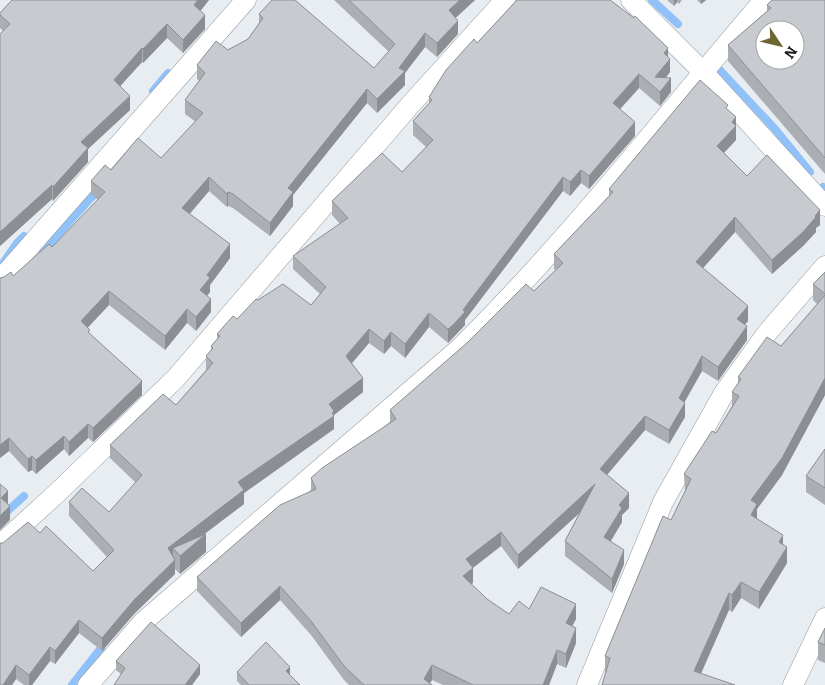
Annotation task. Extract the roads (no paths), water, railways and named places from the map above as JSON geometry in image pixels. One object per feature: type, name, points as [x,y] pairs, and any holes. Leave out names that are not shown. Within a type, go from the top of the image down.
[{"type":"street","points":[[0,280],[246,0]]},
{"type":"street","points":[[0,545],[56,494],[176,378],[423,91],[505,0]]},
{"type":"street","points":[[631,0],[703,72],[825,206]]},
{"type":"street","points":[[88,685],[150,616],[460,348],[499,309],[620,173],[764,0]]},
{"type":"street","points":[[587,685],[663,502],[710,418],[724,394],[767,333],[825,266]]},
{"type":"street","points":[[793,685],[825,618]]},
{"type":"waterway","points":[[652,0],[678,24]]},
{"type":"waterway","points":[[716,66],[775,129],[810,172]]},
{"type":"waterway","points":[[153,91],[168,73]]},
{"type":"waterway","points":[[43,251],[99,189]]},
{"type":"waterway","points":[[1,266],[24,236]]},
{"type":"waterway","points":[[0,518],[24,496]]},
{"type":"waterway","points":[[72,685],[101,648]]}]
